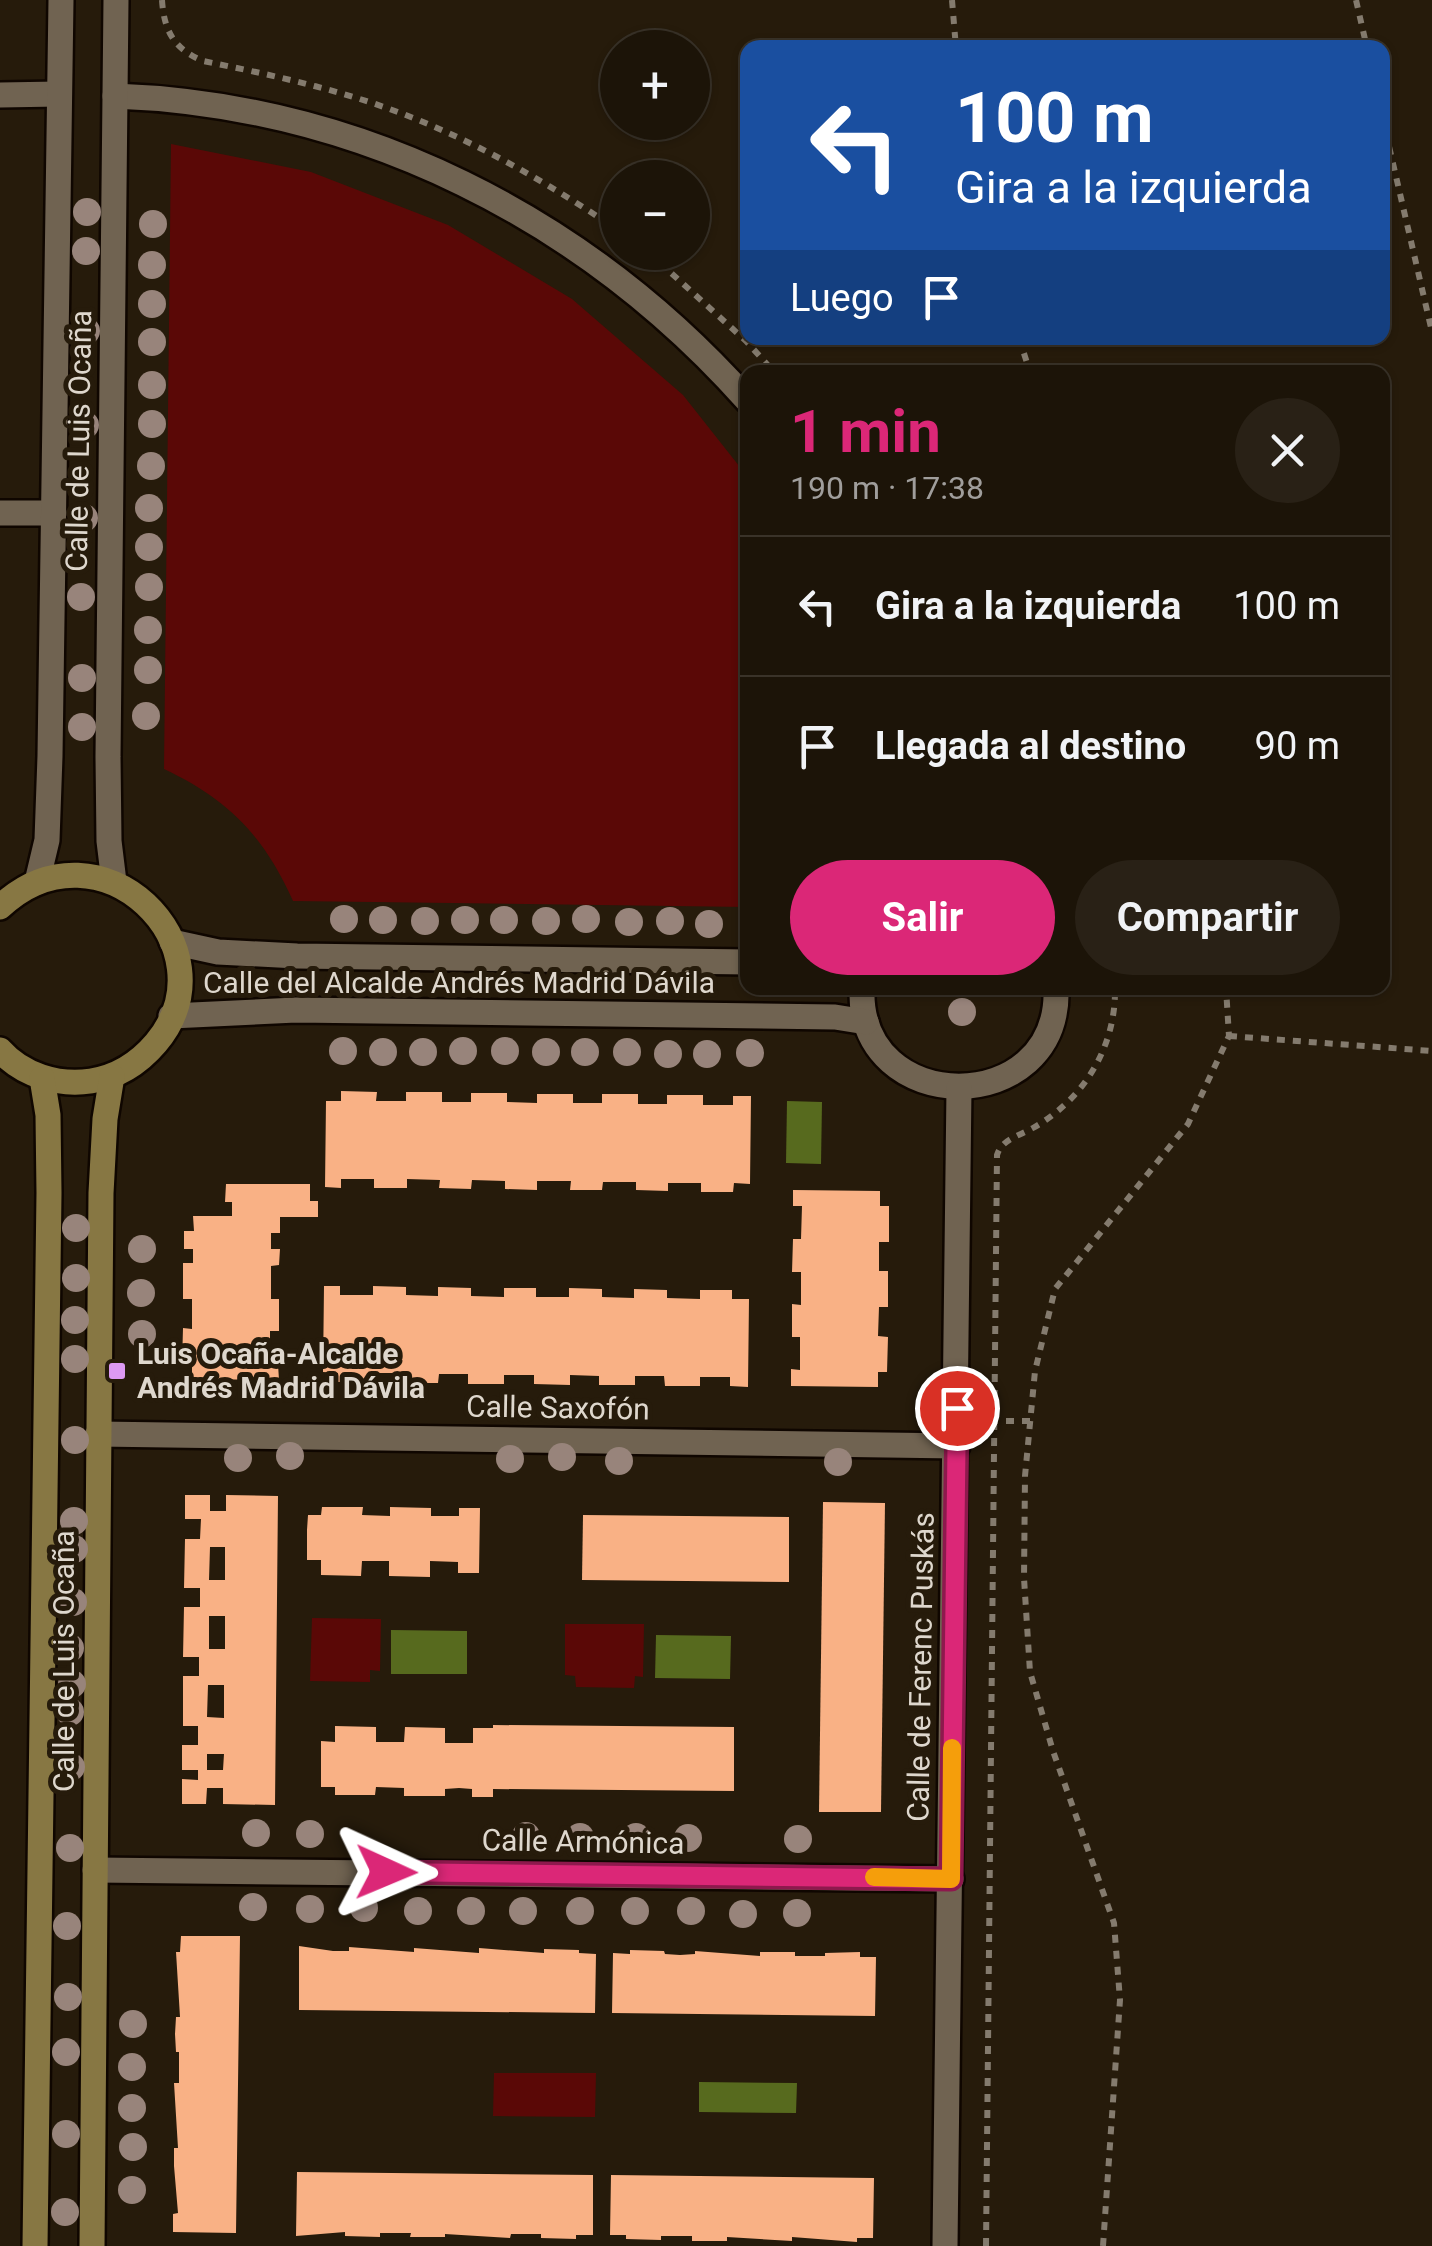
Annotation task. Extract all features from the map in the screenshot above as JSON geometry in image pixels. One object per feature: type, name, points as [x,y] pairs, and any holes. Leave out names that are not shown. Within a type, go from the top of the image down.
[{"type":"main road","points":[[0,907],[37,882],[63,875],[89,875],[114,882],[149,906],[172,942],[178,966],[178,992],[162,1036],[148,1053],[112,1076],[89,1082],[42,1078],[0,1050]]},
{"type":"main road","name":"Calle de Luis Ocaña","points":[[92,2246],[101,1193],[112,1076]]},
{"type":"main road","name":"Calle de Luis Ocaña","points":[[35,2246],[49,1192],[48,1115],[42,1078]]},
{"type":"street","name":"Calle de Luis Ocaña","points":[[37,882],[47,840],[61,0]]},
{"type":"street","name":"Calle de Luis Ocaña","points":[[114,882],[108,840],[108,757],[116,0]]},
{"type":"street","points":[[0,95],[60,94]]},
{"type":"street","points":[[115,96],[216,105],[318,127],[379,146],[460,180],[547,228],[621,280],[692,342],[740,393]]},
{"type":"street","points":[[0,513],[54,513]]},
{"type":"street","name":"Calle del Alcalde Andrés Madrid Dávila","points":[[172,942],[218,952],[298,956],[740,962]]},
{"type":"street","points":[[863,995],[866,1022],[887,1057],[920,1080],[958,1088],[983,1086],[1025,1063],[1041,1045],[1052,1023],[1055,995]]},
{"type":"street","name":"Calle del Alcalde Andrés Madrid Dávila","points":[[171,1016],[296,1010],[835,1016],[866,1022]]},
{"type":"street","name":"Calle de Ferenc Puskás","points":[[946,2246],[958,1088]]},
{"type":"street","name":"Calle Saxofón","points":[[98,1434],[956,1446]]},
{"type":"street","name":"Calle Armónica","points":[[96,1870],[951,1879]]},
{"type":"path","points":[[952,0],[955,40]]},
{"type":"path","points":[[1356,0],[1365,40]]},
{"type":"path","points":[[1390,151],[1432,332]]},
{"type":"path","points":[[668,270],[740,336]]},
{"type":"path","points":[[748,345],[767,365]]},
{"type":"path","points":[[986,2246],[997,1155],[999,1147],[1008,1140],[1055,1114],[1079,1092],[1097,1065],[1108,1035],[1114,995]]},
{"type":"path","points":[[1103,2246],[1120,2000],[1114,1924],[1053,1751],[1030,1672],[1024,1578],[1034,1371],[1055,1289],[1188,1124],[1229,1036],[1226,995]]},
{"type":"path","points":[[1229,1036],[1432,1051]]},
{"type":"path","points":[[984,1420],[1031,1421]]},
{"type":"shaded area","points":[[171,144],[311,172],[448,225],[572,299],[683,395],[740,467],[740,907],[293,901],[270,857],[242,822],[207,793],[164,769]]},
{"type":"shaded area","points":[[787,1101],[822,1102],[821,1164],[786,1163]]},
{"type":"shaded area","points":[[312,1618],[381,1619],[380,1671],[370,1670],[370,1682],[310,1681]]},
{"type":"shaded area","points":[[565,1624],[644,1624],[643,1677],[635,1676],[634,1688],[576,1687],[575,1676],[565,1675]]},
{"type":"shaded area","points":[[391,1630],[467,1631],[467,1674],[391,1674]]},
{"type":"shaded area","points":[[656,1635],[731,1636],[730,1679],[655,1678]]},
{"type":"shaded area","points":[[494,2073],[596,2073],[595,2117],[493,2116]]},
{"type":"shaded area","points":[[699,2082],[797,2083],[796,2113],[699,2112]]},
{"type":"building","points":[[341,1091],[377,1092],[376,1101],[406,1101],[406,1092],[442,1092],[442,1102],[471,1102],[471,1093],[507,1093],[507,1102],[537,1103],[537,1094],[573,1094],[573,1103],[602,1103],[602,1094],[638,1094],[638,1104],[667,1104],[667,1095],[703,1095],[703,1105],[733,1105],[733,1096],[751,1096],[750,1184],[734,1183],[733,1192],[701,1192],[701,1183],[668,1183],[668,1191],[636,1190],[636,1182],[603,1182],[602,1190],[570,1190],[571,1181],[537,1181],[537,1190],[505,1189],[505,1181],[472,1180],[471,1189],[439,1188],[440,1180],[407,1179],[407,1188],[374,1188],[374,1179],[341,1179],[341,1188],[325,1187],[326,1101],[341,1101]]},
{"type":"building","points":[[226,1184],[310,1184],[310,1201],[318,1201],[318,1217],[280,1217],[280,1233],[271,1233],[271,1249],[280,1249],[279,1265],[271,1266],[271,1299],[279,1299],[279,1331],[270,1331],[270,1364],[278,1364],[279,1380],[192,1379],[192,1364],[182,1364],[183,1328],[192,1329],[192,1299],[183,1299],[183,1263],[193,1263],[193,1249],[184,1249],[184,1231],[194,1231],[193,1216],[232,1216],[232,1202],[225,1202]]},
{"type":"building","points":[[793,1190],[880,1191],[880,1206],[889,1206],[889,1242],[879,1242],[879,1271],[888,1271],[888,1307],[879,1307],[878,1336],[888,1337],[887,1372],[878,1372],[878,1387],[791,1386],[791,1369],[800,1370],[800,1337],[792,1337],[792,1304],[801,1305],[801,1272],[792,1272],[793,1239],[801,1239],[802,1206],[793,1206]]},
{"type":"building","points":[[324,1286],[340,1286],[340,1295],[373,1295],[373,1286],[406,1287],[406,1295],[438,1296],[438,1287],[471,1288],[471,1296],[504,1297],[504,1288],[536,1288],[536,1297],[569,1297],[569,1288],[602,1289],[602,1297],[634,1298],[634,1289],[667,1290],[667,1298],[700,1299],[700,1290],[732,1290],[732,1299],[749,1299],[748,1387],[730,1386],[730,1377],[700,1377],[700,1386],[665,1386],[664,1376],[635,1376],[635,1385],[599,1385],[599,1376],[570,1375],[570,1385],[534,1384],[534,1375],[504,1375],[504,1384],[468,1384],[468,1374],[439,1374],[438,1383],[403,1383],[403,1373],[373,1373],[373,1382],[338,1382],[338,1373],[323,1372]]},
{"type":"building","points":[[185,1495],[210,1495],[210,1511],[226,1511],[226,1495],[278,1496],[275,1805],[223,1804],[223,1788],[207,1788],[206,1804],[182,1804],[182,1779],[198,1780],[198,1770],[182,1770],[182,1745],[198,1745],[198,1726],[183,1726],[183,1676],[199,1676],[199,1657],[183,1657],[184,1607],[200,1607],[200,1588],[184,1588],[185,1539],[200,1539],[201,1519],[185,1519]],"holes":[[[210,1547],[225,1547],[225,1580],[209,1580]],[[209,1616],[225,1616],[225,1649],[209,1649]],[[208,1685],[224,1685],[224,1718],[207,1717]],[[207,1754],[224,1754],[223,1770],[207,1770]]]},
{"type":"building","points":[[823,1502],[885,1503],[881,1812],[819,1812]]},
{"type":"building","points":[[322,1507],[363,1507],[362,1515],[390,1516],[390,1507],[431,1508],[431,1516],[459,1516],[459,1508],[480,1508],[479,1573],[458,1573],[458,1562],[430,1561],[430,1577],[389,1576],[389,1561],[362,1561],[361,1576],[321,1575],[321,1560],[307,1560],[307,1530],[308,1515],[321,1515]]},
{"type":"building","points":[[583,1515],[789,1517],[789,1582],[582,1580]]},
{"type":"building","points":[[335,1726],[376,1727],[376,1742],[404,1742],[405,1727],[445,1728],[445,1743],[473,1743],[473,1728],[734,1727],[734,1791],[493,1789],[493,1797],[472,1797],[472,1789],[459,1788],[445,1789],[445,1796],[404,1796],[404,1788],[376,1787],[375,1795],[335,1795],[335,1787],[321,1787],[321,1741],[335,1742]]},
{"type":"building","points":[[181,1936],[240,1936],[236,2233],[173,2232],[173,2214],[178,2213],[174,2166],[174,2148],[178,2148],[174,2083],[179,2083],[175,2034],[176,2017],[180,2017],[176,1952],[180,1952]]},
{"type":"building","points":[[299,1946],[333,1951],[349,1951],[349,1947],[479,1953],[479,1948],[544,1953],[544,1949],[579,1950],[596,1954],[595,2013],[299,2010]]},
{"type":"building","points":[[630,1950],[760,1956],[760,1952],[825,1956],[860,1952],[860,1957],[876,1957],[875,2016],[612,2013],[613,1953],[630,1954]]},
{"type":"building","points":[[297,2172],[593,2175],[593,2235],[576,2235],[576,2239],[541,2238],[541,2234],[511,2234],[510,2238],[445,2234],[410,2237],[411,2233],[345,2236],[345,2232],[296,2236]]},
{"type":"building","points":[[611,2175],[874,2178],[873,2238],[857,2238],[857,2242],[792,2237],[792,2241],[727,2237],[727,2241],[692,2241],[692,2236],[626,2239],[626,2235],[610,2235]]},
{"type":"slow traffic","points":[[874,1877],[951,1879],[952,1748]]},
{"type":"place","name":"Luis Ocaña-Alcalde Andrés Madrid Dávila","points":[[117,1371]]},
{"type":"route","points":[[386,1872],[951,1879],[957,1408]]}]
